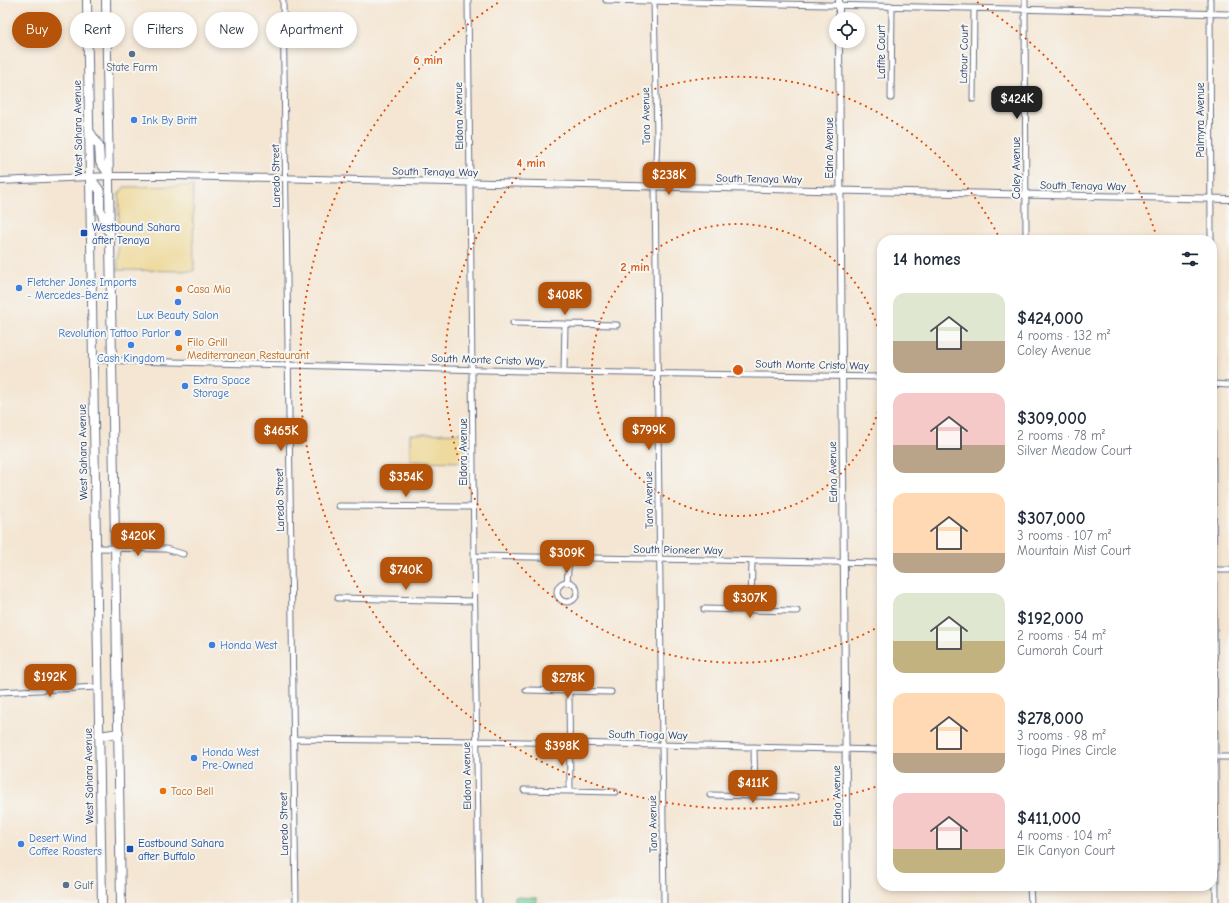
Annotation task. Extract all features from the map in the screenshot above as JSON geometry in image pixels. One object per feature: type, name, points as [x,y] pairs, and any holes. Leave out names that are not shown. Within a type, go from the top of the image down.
[{"type":"main road","name":"West Sahara Avenue","points":[[87,0],[102,903]]},
{"type":"main road","points":[[106,0],[121,903]]},
{"type":"main road","points":[[89,132],[99,146],[100,162],[110,176]]},
{"type":"main road","points":[[90,176],[100,191],[100,208],[110,241]]},
{"type":"main road","points":[[99,736],[119,733]]},
{"type":"street","name":"Laredo Street","points":[[283,0],[296,903]]},
{"type":"street","name":"Eldora Avenue","points":[[468,0],[474,601],[479,903]]},
{"type":"street","points":[[606,0],[839,2],[892,6],[1229,14]]},
{"type":"street","name":"Tara Avenue","points":[[654,0],[657,136],[655,187],[664,903]]},
{"type":"street","points":[[932,0],[932,7]]},
{"type":"street","name":"Coley Avenue","points":[[1025,0],[1026,235]]},
{"type":"street","name":"Palmyra Avenue","points":[[1210,0],[1211,235]]},
{"type":"street","name":"Lafite Court","points":[[891,98],[892,6]]},
{"type":"street","name":"Latour Court","points":[[973,99],[974,8]]},
{"type":"street","name":"Edna Avenue","points":[[839,48],[847,903]]},
{"type":"street","name":"South Tenaya Way","points":[[0,181],[110,176],[1229,199]]},
{"type":"street","points":[[513,323],[617,325]]},
{"type":"street","points":[[564,372],[565,324]]},
{"type":"street","name":"South Monte Cristo Way","points":[[93,360],[564,372],[877,377]]},
{"type":"street","points":[[1217,384],[1229,384]]},
{"type":"street","points":[[339,506],[473,507]]},
{"type":"street","points":[[96,548],[166,549],[183,554]]},
{"type":"street","name":"South Pioneer Way","points":[[474,556],[877,564]]},
{"type":"street","points":[[567,582],[569,558]]},
{"type":"street","points":[[751,610],[752,561]]},
{"type":"street","points":[[1217,570],[1229,570]]},
{"type":"street","points":[[338,598],[474,601]]},
{"type":"street","points":[[704,609],[797,612]]},
{"type":"street","points":[[0,692],[98,687]]},
{"type":"street","points":[[526,690],[611,692]]},
{"type":"street","points":[[569,691],[570,791]]},
{"type":"street","name":"South Tioga Way","points":[[293,739],[477,741],[877,750]]},
{"type":"street","points":[[754,747],[755,796]]},
{"type":"street","points":[[1217,757],[1229,757]]},
{"type":"street","points":[[524,790],[615,792]]},
{"type":"street","points":[[710,795],[796,797]]},
{"type":"street","points":[[1030,891],[1031,903]]},
{"type":"street","points":[[1216,891],[1216,903]]},
{"type":"green space","points":[[515,897],[537,898],[537,903],[515,903]]},
{"type":"sand","points":[[193,186],[194,271],[118,270],[119,194],[124,187]]},
{"type":"sand","points":[[465,433],[465,462],[410,461],[410,434]]},
{"type":"place","name":"State Farm","points":[[132,54]]},
{"type":"place","name":"Ink By Britt","points":[[134,120]]},
{"type":"place","name":"Westbound Sahara after Tenaya","points":[[84,233]]},
{"type":"place","name":"Fletcher Jones Imports - Mercedes-Benz","points":[[19,288]]},
{"type":"place","name":"Casa Mia","points":[[179,289]]},
{"type":"place","name":"Lux Beauty Salon","points":[[178,302]]},
{"type":"place","name":"Revolution Tattoo Parlor","points":[[178,333]]},
{"type":"place","name":"Cash Kingdom","points":[[131,345]]},
{"type":"place","name":"Filo Grill Mediterranean Restaurant","points":[[179,348]]},
{"type":"place","name":"Extra Space Storage","points":[[185,386]]},
{"type":"place","name":"Honda West","points":[[212,645]]},
{"type":"place","name":"Honda West Pre-Owned","points":[[194,758]]},
{"type":"place","name":"Taco Bell","points":[[163,791]]},
{"type":"place","name":"Desert Wind Coffee Roasters","points":[[21,844]]},
{"type":"place","name":"Eastbound Sahara after Buffalo","points":[[130,849]]},
{"type":"place","name":"Gulf","points":[[66,885]]}]
